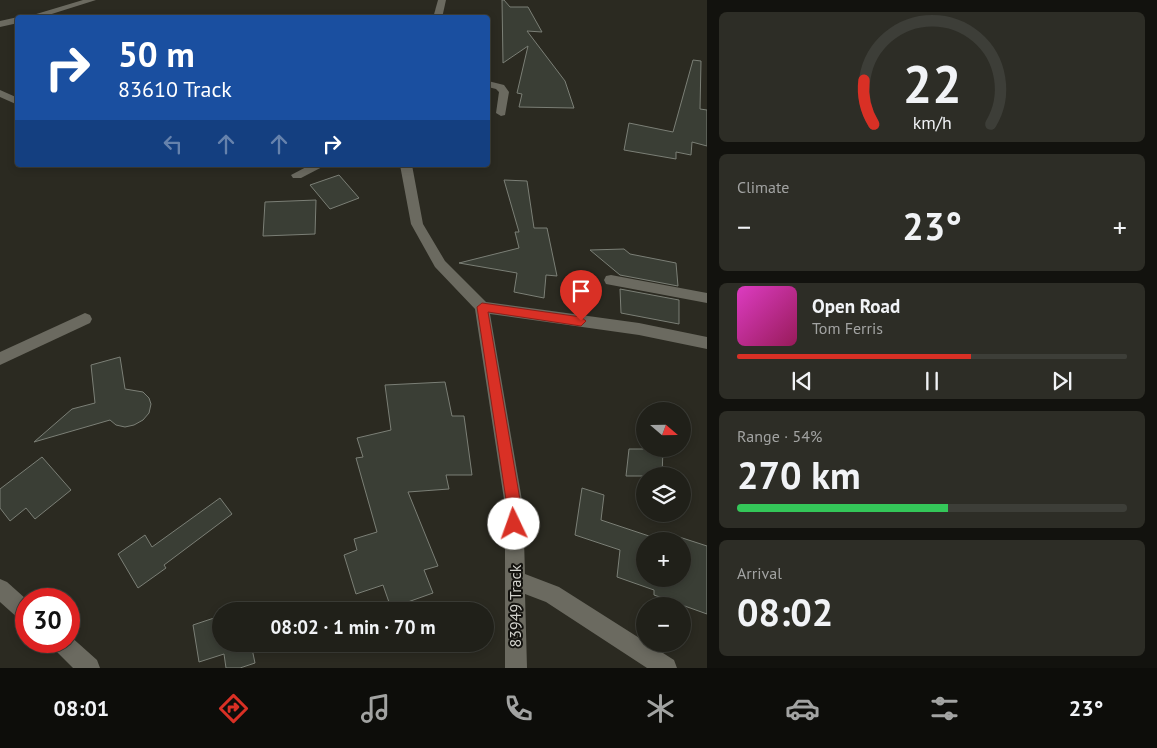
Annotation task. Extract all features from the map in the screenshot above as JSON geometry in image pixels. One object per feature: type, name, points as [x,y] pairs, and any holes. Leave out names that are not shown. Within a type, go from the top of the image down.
[{"type":"street","points":[[38,15],[92,0]]},
{"type":"street","points":[[438,15],[442,0]]},
{"type":"street","points":[[0,24],[15,21]]},
{"type":"street","points":[[490,84],[500,87],[504,92],[501,113]]},
{"type":"street","points":[[2,98],[15,101]]},
{"type":"street","points":[[297,175],[315,167]]},
{"type":"street","points":[[406,167],[417,224],[440,264],[482,307],[639,330],[707,343]]},
{"type":"street","points":[[611,280],[707,298]]},
{"type":"street","name":"83949 Track","points":[[482,307],[514,506],[516,668]]},
{"type":"street","points":[[0,359],[86,319]]},
{"type":"street","points":[[515,580],[552,594],[666,668]]},
{"type":"street","points":[[0,589],[15,602]]},
{"type":"street","points":[[73,653],[89,668]]},
{"type":"building","points":[[502,0],[510,7],[528,7],[542,32],[527,31],[565,81],[574,108],[519,107],[522,94],[517,93],[528,46],[503,63]]},
{"type":"building","points":[[693,60],[701,61],[700,109],[707,110],[707,146],[692,142],[691,155],[676,152],[676,159],[624,150],[629,123],[673,132]]},
{"type":"building","points":[[339,175],[359,198],[330,209],[310,185]]},
{"type":"building","points":[[504,180],[527,181],[534,228],[547,228],[557,276],[546,275],[544,298],[514,292],[517,273],[459,263],[519,248],[515,232],[519,232]]},
{"type":"building","points":[[316,200],[315,234],[263,236],[265,202]]},
{"type":"building","points":[[624,249],[630,254],[676,263],[678,286],[620,275],[590,250]]},
{"type":"building","points":[[620,289],[679,300],[679,324],[621,313]]},
{"type":"building","points":[[120,357],[125,389],[143,392],[149,398],[151,404],[149,413],[143,420],[125,427],[116,425],[110,420],[34,442],[72,409],[95,403],[91,365]]},
{"type":"building","points":[[445,382],[452,416],[464,416],[472,475],[446,475],[449,489],[408,492],[438,566],[424,570],[433,593],[408,602],[389,602],[383,585],[356,594],[344,555],[357,550],[354,539],[377,532],[356,458],[363,457],[357,438],[391,430],[385,385]]},
{"type":"building","points":[[629,449],[636,449],[636,458],[663,458],[662,467],[636,467],[636,476],[626,476]]},
{"type":"building","points":[[42,457],[71,490],[35,519],[26,508],[10,521],[0,508],[0,489]]},
{"type":"building","points":[[582,488],[604,495],[601,520],[637,532],[636,584],[617,577],[620,550],[575,535]]},
{"type":"building","points":[[220,498],[232,514],[164,565],[166,568],[138,588],[118,554],[145,535],[152,547]]},
{"type":"building","points":[[691,541],[707,546],[707,614],[691,608],[691,597],[660,597],[654,595],[654,590],[645,587],[691,587]]},
{"type":"building","points":[[212,619],[212,652],[253,652],[255,663],[240,668],[226,668],[224,654],[199,662],[193,625]]},
{"type":"route","points":[[514,524],[514,506],[482,307],[581,321]]}]
